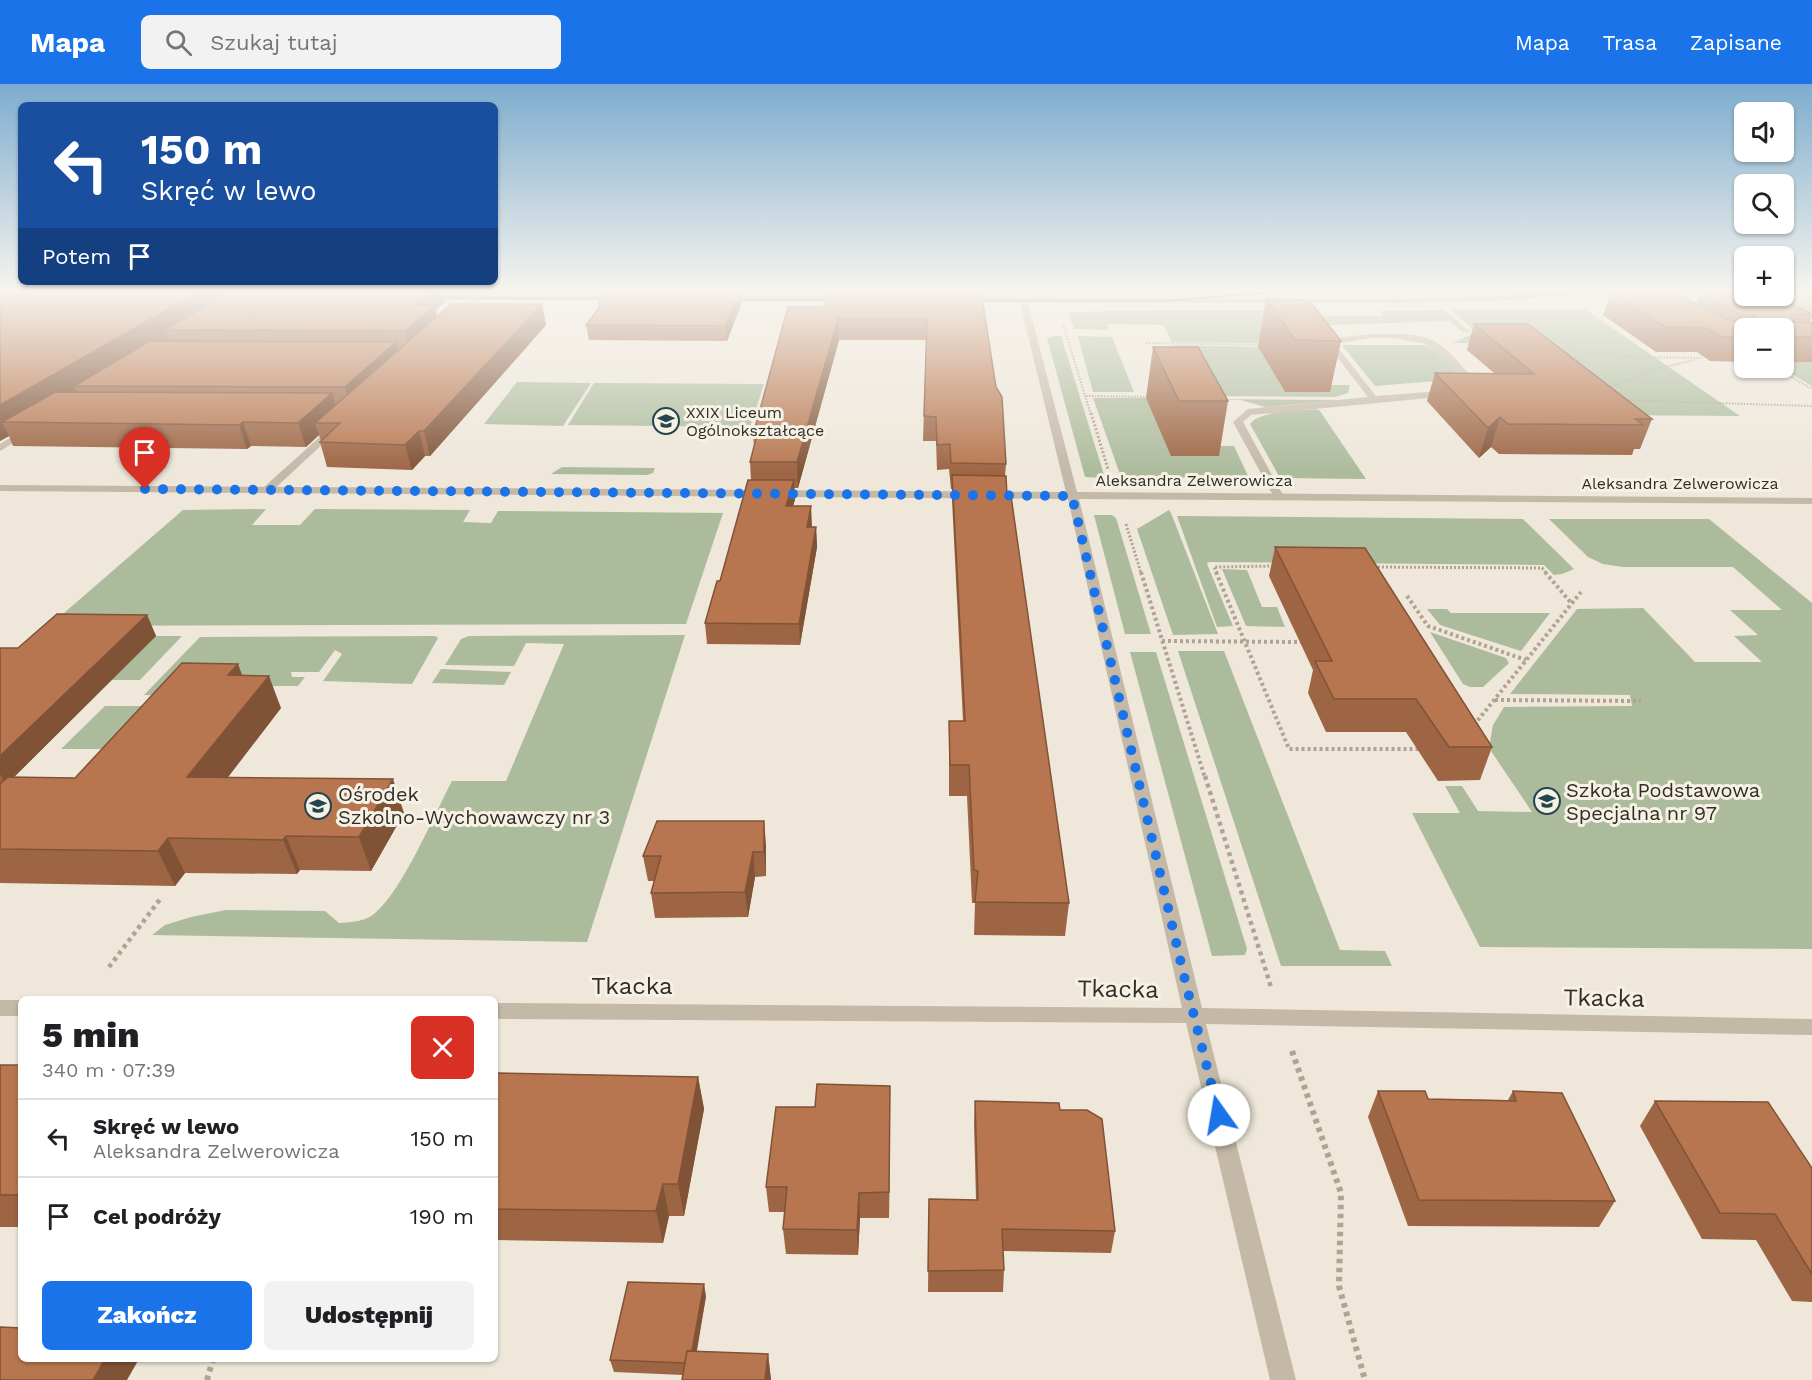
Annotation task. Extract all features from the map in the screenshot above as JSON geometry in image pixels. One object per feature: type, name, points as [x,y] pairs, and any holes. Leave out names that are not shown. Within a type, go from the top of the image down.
[{"type":"street","points":[[1036,351],[1283,1380]]},
{"type":"street","points":[[1337,351],[1374,399]]},
{"type":"street","points":[[1279,497],[1239,422],[1242,417],[1248,412],[1451,392],[1468,387],[1472,383],[1441,351]]},
{"type":"street","points":[[267,490],[345,418]]},
{"type":"street","points":[[0,448],[36,426]]},
{"type":"street","name":"Aleksandra Zelwerowicza","points":[[0,488],[1812,501]]},
{"type":"street","points":[[0,1008],[18,1008]]},
{"type":"street","name":"Tkacka","points":[[498,1011],[1194,1016],[1812,1027]]},
{"type":"path","points":[[1072,351],[1109,471]]},
{"type":"path","points":[[1582,351],[1635,357],[1702,358]]},
{"type":"path","points":[[1794,367],[1806,354]]},
{"type":"path","points":[[1595,392],[1660,368],[1712,356]]},
{"type":"path","points":[[1792,378],[1812,389]]},
{"type":"path","points":[[1086,396],[1159,397]]},
{"type":"path","points":[[1618,400],[1812,405]]},
{"type":"path","points":[[1124,521],[1273,994]]},
{"type":"path","points":[[1275,566],[1214,567],[1289,749],[1432,749]]},
{"type":"path","points":[[1368,567],[1542,568],[1572,604]]},
{"type":"path","points":[[1468,732],[1581,592]]},
{"type":"path","points":[[1407,596],[1428,626],[1527,660]]},
{"type":"path","points":[[1162,641],[1302,642]]},
{"type":"path","points":[[1494,700],[1641,701]]},
{"type":"path","points":[[109,967],[161,898]]},
{"type":"path","points":[[1290,1045],[1341,1193],[1339,1286],[1365,1380]]},
{"type":"path","points":[[207,1380],[212,1362]]},
{"type":"green space","points":[[1051,351],[1066,351],[1105,478],[1085,477]]},
{"type":"green space","points":[[1082,351],[1118,351],[1134,392],[1093,392]]},
{"type":"green space","points":[[1177,351],[1261,351],[1285,392],[1325,385],[1350,385],[1348,393],[1335,397],[1212,396],[1199,393]]},
{"type":"green space","points":[[1347,351],[1434,351],[1459,374],[1440,372],[1436,381],[1375,386]]},
{"type":"green space","points":[[1536,351],[1646,351],[1740,416],[1613,415]]},
{"type":"green space","points":[[1794,353],[1812,353],[1812,386],[1794,376]]},
{"type":"green space","points":[[517,382],[591,383],[563,426],[484,424]]},
{"type":"green space","points":[[594,383],[764,384],[750,427],[568,425]]},
{"type":"green space","points":[[1093,398],[1146,398],[1214,446],[1234,446],[1249,478],[1121,477]]},
{"type":"green space","points":[[1218,399],[1339,400],[1265,407],[1241,400]]},
{"type":"green space","points":[[1317,409],[1366,479],[1280,478],[1250,424],[1262,416]]},
{"type":"green space","points":[[562,467],[655,468],[653,473],[647,475],[551,474]]},
{"type":"green space","points":[[266,509],[252,525],[300,525],[315,509],[470,510],[463,522],[491,523],[498,511],[723,513],[686,624],[49,626],[183,510]]},
{"type":"green space","points":[[1169,510],[1218,634],[1173,635],[1137,529]]},
{"type":"green space","points":[[1094,515],[1112,515],[1116,518],[1151,634],[1125,634]]},
{"type":"green space","points":[[1177,516],[1523,519],[1574,569],[1554,575],[1544,565],[1209,562],[1207,564],[1233,626],[1217,627]]},
{"type":"green space","points":[[1549,519],[1709,519],[1812,603],[1812,949],[1480,947],[1412,813],[1460,813],[1445,786],[1462,786],[1478,811],[1532,812],[1489,748],[1493,725],[1504,707],[1632,706],[1630,695],[1510,694],[1577,609],[1643,608],[1695,662],[1762,662],[1734,636],[1758,635],[1730,610],[1782,610],[1733,567],[1623,567],[1603,564],[1588,557]]},
{"type":"green space","points":[[1222,569],[1247,570],[1262,607],[1277,607],[1285,627],[1246,626]]},
{"type":"green space","points":[[1427,609],[1447,609],[1451,613],[1550,613],[1521,651],[1440,625]]},
{"type":"green space","points":[[1430,632],[1506,658],[1509,663],[1483,687],[1470,687],[1463,684]]},
{"type":"green space","points":[[685,635],[587,942],[152,935],[165,925],[226,910],[325,911],[339,923],[362,920],[374,914],[385,903],[406,871],[452,781],[506,781],[564,644],[526,643],[514,666],[445,665],[461,639],[469,636]]},
{"type":"green space","points":[[156,636],[182,636],[140,680],[111,680]]},
{"type":"green space","points":[[435,636],[438,638],[412,684],[323,681],[342,654],[335,650],[319,672],[291,672],[292,677],[305,677],[298,686],[257,686],[250,696],[144,695],[200,637]]},
{"type":"green space","points":[[1178,651],[1224,651],[1340,950],[1385,951],[1392,966],[1281,966]]},
{"type":"green space","points":[[1130,652],[1156,652],[1247,949],[1245,955],[1212,956]]},
{"type":"green space","points":[[441,669],[511,672],[504,685],[432,683]]},
{"type":"green space","points":[[105,706],[155,706],[116,749],[61,749]]},
{"type":"building","points":[[0,351],[94,351],[0,405]]},
{"type":"building","points":[[132,351],[385,351],[345,387],[74,386]]},
{"type":"building","points":[[397,351],[498,351],[424,431],[419,431],[405,445],[320,442],[340,423],[315,423]]},
{"type":"building","points":[[776,351],[829,351],[797,462],[750,462],[757,435],[753,435]]},
{"type":"building","points":[[926,351],[990,351],[996,387],[1002,397],[1006,464],[951,463],[950,444],[937,445],[936,417],[924,416]]},
{"type":"building","points":[[1155,351],[1200,351],[1228,401],[1179,401]]},
{"type":"building","points":[[1507,351],[1564,351],[1652,419],[1635,419],[1643,425],[1508,424],[1500,417],[1488,428],[1435,373],[1534,374]]},
{"type":"building","points":[[55,392],[332,393],[298,423],[243,422],[239,425],[2,422]]},
{"type":"building","points":[[952,475],[1006,476],[1007,496],[1011,496],[1069,903],[975,902],[978,871],[974,870],[969,765],[950,765],[949,721],[965,721]]},
{"type":"building","points":[[748,480],[794,480],[786,506],[811,506],[807,527],[816,527],[799,624],[705,623],[717,581],[720,581]]},
{"type":"building","points":[[1275,547],[1365,548],[1492,747],[1449,747],[1416,699],[1334,699],[1315,661],[1332,661]]},
{"type":"building","points":[[57,614],[147,615],[0,756],[0,648],[18,648]]},
{"type":"building","points":[[182,663],[238,664],[228,675],[269,676],[187,777],[393,779],[359,837],[286,836],[283,840],[168,838],[158,851],[0,849],[0,784],[8,777],[75,778]]},
{"type":"building","points":[[657,821],[764,821],[764,852],[753,852],[745,892],[651,893],[661,856],[643,856]]},
{"type":"building","points":[[0,1065],[18,1065],[18,1195],[0,1195]]},
{"type":"building","points":[[498,1073],[698,1077],[678,1184],[663,1184],[656,1211],[498,1209]]},
{"type":"building","points":[[817,1084],[890,1086],[889,1192],[859,1193],[857,1230],[783,1229],[787,1187],[766,1187],[776,1107],[815,1107]]},
{"type":"building","points":[[1378,1091],[1425,1091],[1428,1099],[1516,1101],[1513,1091],[1562,1093],[1615,1201],[1419,1200]]},
{"type":"building","points":[[975,1101],[1059,1103],[1060,1110],[1087,1110],[1102,1119],[1115,1231],[1002,1229],[1004,1270],[928,1271],[929,1199],[978,1200]]},
{"type":"building","points":[[1655,1101],[1768,1102],[1812,1168],[1812,1274],[1775,1214],[1720,1213]]},
{"type":"building","points":[[628,1282],[704,1284],[692,1351],[687,1351],[685,1363],[610,1360]]},
{"type":"building","points":[[0,1327],[18,1328],[18,1362],[103,1362],[93,1380],[0,1380]]},
{"type":"building","points":[[687,1351],[768,1354],[765,1380],[682,1380]]},
{"type":"place","name":"XXIX Liceum Ogólnokształcące","points":[[666,421]]},
{"type":"place","name":"Szkoła Podstawowa Specjalna nr 97","points":[[1547,801]]},
{"type":"place","name":"Ośrodek Szkolno-Wychowawczy nr 3","points":[[318,806]]},
{"type":"route","points":[[145,489],[1072,496],[1183,972],[1219,1115]]}]
